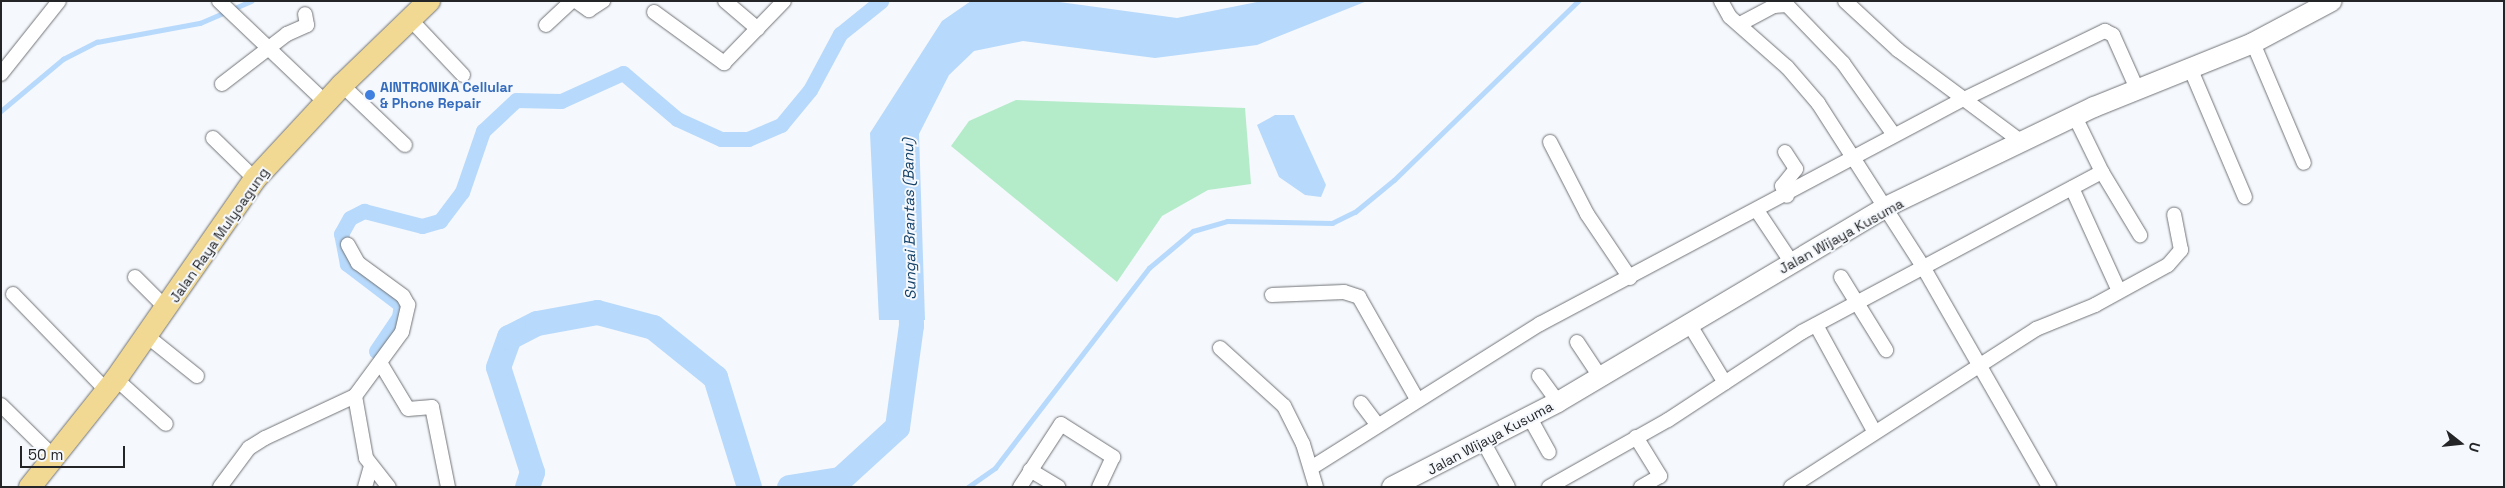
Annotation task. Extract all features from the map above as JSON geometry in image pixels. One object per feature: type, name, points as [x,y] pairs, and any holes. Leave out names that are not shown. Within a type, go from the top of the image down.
[{"type":"main road","name":"Jalan Raya Mulyoagung","points":[[30,487],[111,385],[147,336],[255,179],[325,102],[428,1]]},
{"type":"main road","name":"Jalan Wijaya Kusuma","points":[[1392,487],[1484,443],[1601,378],[1688,322],[1886,208],[2075,117],[2137,89],[2191,70],[2253,42],[2332,1]]},
{"type":"street","points":[[1,74],[59,1]]},
{"type":"street","points":[[219,1],[267,51],[325,102]]},
{"type":"street","points":[[546,25],[572,1]]},
{"type":"street","points":[[576,1],[589,10],[603,1]]},
{"type":"street","points":[[725,1],[758,29]]},
{"type":"street","points":[[654,12],[724,63],[784,1]]},
{"type":"street","points":[[1721,1],[1740,24],[1812,95],[1856,158],[1922,265],[2050,487]]},
{"type":"street","points":[[1845,1],[1962,100],[2024,143]]},
{"type":"street","points":[[1740,24],[1774,6],[1787,5],[1844,63],[1894,135]]},
{"type":"street","points":[[222,84],[307,25],[305,14]]},
{"type":"street","points":[[410,19],[462,75]]},
{"type":"street","points":[[1311,468],[1377,424],[1540,324],[1758,212],[1894,135],[2105,31],[2113,35],[2137,89]]},
{"type":"street","points":[[2253,42],[2304,163]]},
{"type":"street","points":[[2191,70],[2245,197]]},
{"type":"street","points":[[342,85],[405,145]]},
{"type":"street","points":[[2075,117],[2102,172],[2140,235]]},
{"type":"street","points":[[213,138],[255,179]]},
{"type":"street","points":[[1550,142],[1587,214],[1630,278]]},
{"type":"street","points":[[1785,152],[1796,169],[1782,186],[1787,196]]},
{"type":"street","points":[[1549,487],[1636,437],[1854,303],[1922,265],[2102,172]]},
{"type":"street","points":[[2072,188],[2119,291]]},
{"type":"street","points":[[1758,212],[1792,263]]},
{"type":"street","points":[[1792,487],[1874,431],[2036,329],[2119,291],[2176,259],[2181,245],[2174,215]]},
{"type":"street","points":[[220,487],[249,448],[265,438],[355,396],[381,364],[402,332],[408,305],[395,287],[358,263],[348,245]]},
{"type":"street","points":[[135,277],[167,308]]},
{"type":"street","points":[[1841,277],[1854,303],[1886,350]]},
{"type":"street","points":[[1272,295],[1344,292],[1360,297],[1417,399]]},
{"type":"street","points":[[13,294],[111,385],[166,424]]},
{"type":"street","points":[[1688,322],[1725,383]]},
{"type":"street","points":[[1816,325],[1874,431]]},
{"type":"street","points":[[147,336],[197,376]]},
{"type":"street","points":[[1577,342],[1601,378]]},
{"type":"street","points":[[1220,348],[1284,406],[1311,468],[1316,487]]},
{"type":"street","points":[[381,364],[408,409],[432,407],[448,487]]},
{"type":"street","points":[[1539,376],[1558,402]]},
{"type":"street","points":[[355,396],[371,466],[389,487]]},
{"type":"street","points":[[1361,403],[1377,424]]},
{"type":"street","points":[[1,405],[54,457]]},
{"type":"street","points":[[1530,418],[1549,452]]},
{"type":"street","points":[[1020,487],[1057,426],[1065,424],[1113,458],[1099,487]]},
{"type":"street","points":[[1636,437],[1660,476],[1641,487]]},
{"type":"street","points":[[1484,443],[1508,487]]},
{"type":"street","points":[[364,487],[371,466]]},
{"type":"street","points":[[1030,470],[1058,487]]},
{"type":"green space","points":[[1016,100],[1245,108],[1251,184],[1208,190],[1162,216],[1117,282],[951,146],[969,121]]},
{"type":"water","points":[[971,1],[1052,1],[1177,18],[1262,1],[1367,1],[1257,45],[1155,58],[1023,41],[974,51],[949,75],[919,134],[925,320],[879,320],[870,133],[942,21]]},
{"type":"water","points":[[1275,115],[1294,115],[1326,185],[1321,197],[1305,195],[1279,177],[1257,125]]},
{"type":"waterway","points":[[1,111],[63,59],[97,42],[200,23],[251,1]]},
{"type":"waterway","points":[[376,351],[399,317],[401,305],[347,264],[341,234],[350,218],[364,211],[422,226],[440,221],[462,192],[483,131],[516,100],[561,101],[623,73],[677,119],[721,139],[748,139],[781,125],[810,90],[840,34],[881,1]]},
{"type":"waterway","points":[[968,487],[995,468],[1149,268],[1193,231],[1227,221],[1332,223],[1355,212],[1394,180],[1578,1]]},
{"type":"waterway","name":"Sungai Brantas (Banu)","points":[[789,487],[840,479],[897,427],[911,325],[910,286]]},
{"type":"waterway","name":"Sungai Brantas (Banu)","points":[[527,487],[532,472],[498,367],[509,337],[537,323],[597,312],[653,327],[715,377],[749,487]]},
{"type":"place","name":"AINTRONIKA Cellular & Phone Repair","points":[[370,95]]}]
